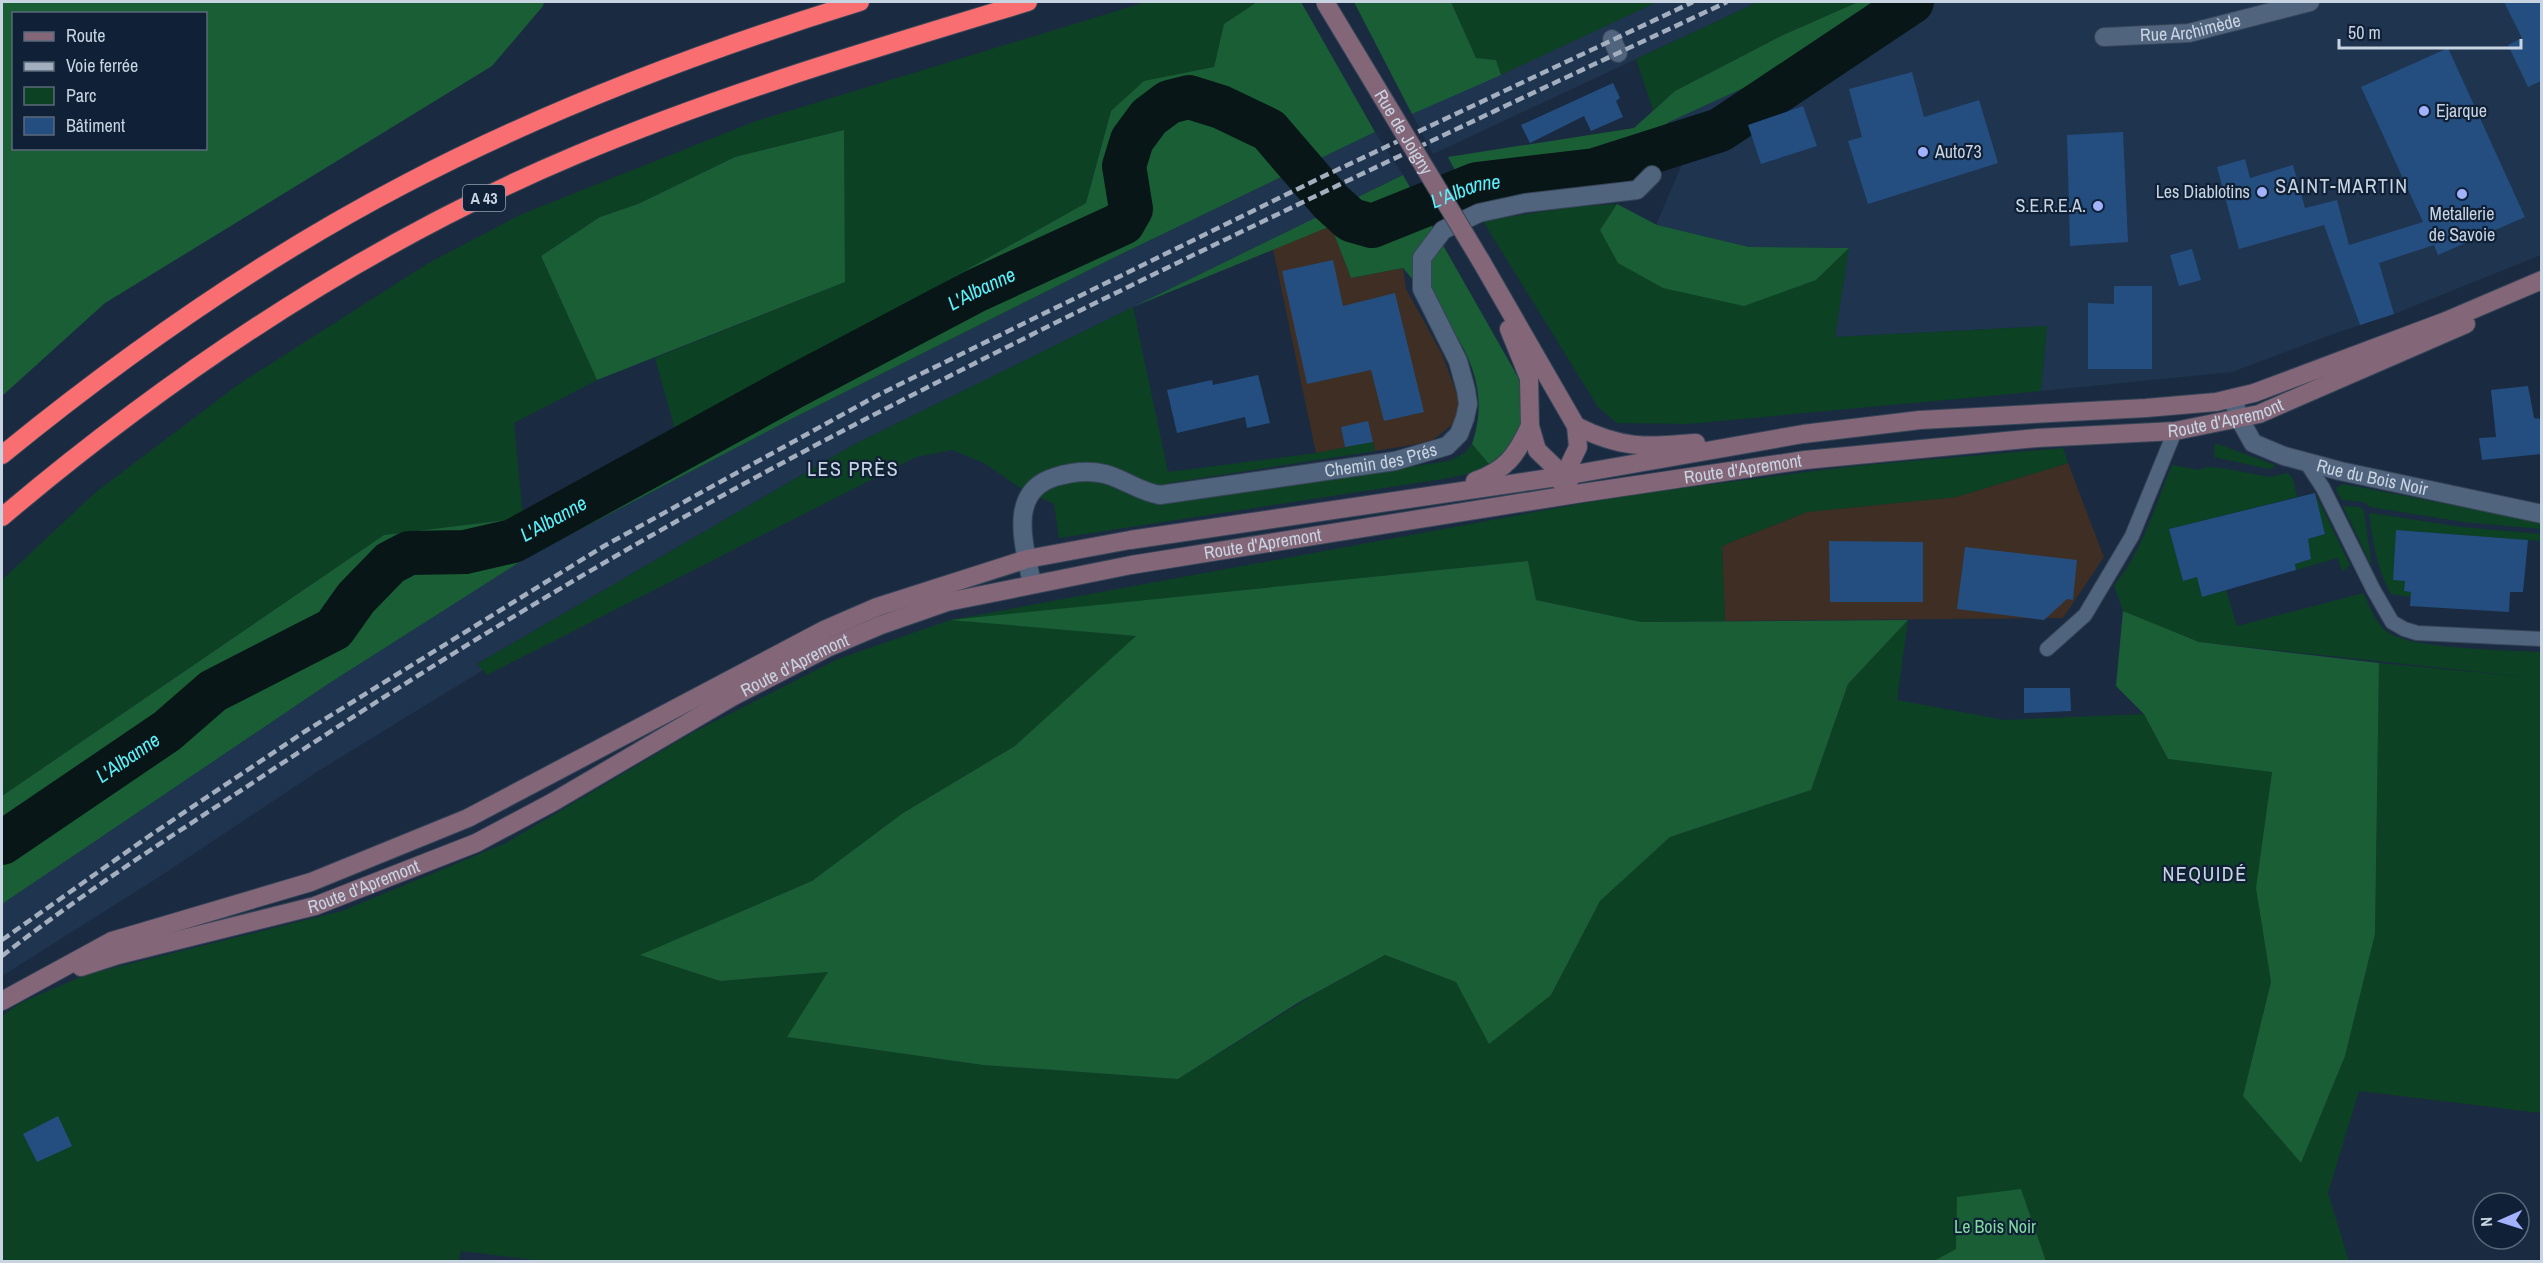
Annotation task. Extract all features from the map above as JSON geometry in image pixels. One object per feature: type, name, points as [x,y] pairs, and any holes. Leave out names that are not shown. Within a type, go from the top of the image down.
[{"type":"highway","name":"A 43","points":[[2,455],[124,359],[230,287],[319,232],[404,184],[572,105],[703,54],[860,2]]},
{"type":"highway","name":"A 43","points":[[2,517],[167,387],[246,333],[326,283],[489,195],[575,155],[707,104],[784,77],[1028,2]]},
{"type":"main road","name":"Rue de Joigny","points":[[1325,2],[1481,261],[1576,426]]},
{"type":"main road","name":"Rue de Joigny","points":[[1481,261],[1529,378],[1530,426],[1537,450],[1582,493]]},
{"type":"main road","name":"Route d'Apremont","points":[[2,1001],[112,941],[311,882],[468,818],[824,630],[888,603],[1027,559],[1130,540],[1564,476],[1803,434],[1920,420],[2216,402],[2254,393],[2446,321],[2541,280]]},
{"type":"main road","name":"Route d'Apremont","points":[[33,983],[118,955],[315,906],[476,843],[732,698],[827,648],[881,625],[947,602],[1141,564],[1582,493],[1805,460],[2037,438],[2175,431],[2259,414],[2451,332],[2541,285]]},
{"type":"main road","name":"Rue de Joigny","points":[[1441,493],[1494,475],[1517,454],[1530,426]]},
{"type":"main road","points":[[1576,426],[1602,439],[1632,446],[1803,434]]},
{"type":"main road","points":[[1552,499],[1578,447],[1576,426]]},
{"type":"street","name":"Rue Archimède","points":[[2104,37],[2189,33],[2310,2]]},
{"type":"street","name":"Chemin des Prés","points":[[1032,584],[1022,523],[1023,506],[1032,490],[1047,479],[1090,471],[1108,475],[1148,493],[1160,495],[1395,461],[1447,446],[1459,434],[1465,418],[1468,404],[1466,390],[1458,361],[1422,289],[1422,258],[1443,230],[1479,213],[1525,203],[1637,190],[1652,175]]},
{"type":"street","name":"Rue du Bois Noir","points":[[2233,398],[2239,418],[2253,443],[2284,456],[2541,514]]},
{"type":"lane","points":[[2046,649],[2085,615],[2132,536],[2175,431]]},
{"type":"lane","points":[[2306,462],[2323,488],[2392,622],[2417,633],[2541,639]]},
{"type":"lane","points":[[500,801],[511,825]]},
{"type":"shaded area","points":[[1657,2],[1758,2],[1433,154],[1412,114]]},
{"type":"shaded area","points":[[1931,2],[2541,2],[2541,255],[2394,314],[2232,372],[2041,391],[2047,326],[1835,337],[1848,248],[1749,247],[1656,225],[1683,162],[1667,123]]},
{"type":"shaded area","points":[[1375,132],[1403,175],[853,445],[477,664],[483,670],[315,773],[162,875],[2,976],[2,904],[328,684],[531,555],[799,415],[1113,258]]},
{"type":"shaded area","points":[[1331,226],[1351,278],[1403,268],[1406,289],[1442,354],[1458,397],[1458,413],[1452,425],[1430,442],[1375,451],[1373,442],[1316,453],[1273,249]]},
{"type":"shaded area","points":[[2068,463],[2104,557],[2063,618],[1725,621],[1722,547],[1731,542],[1807,512],[1956,497]]},
{"type":"green space","points":[[2,2],[544,2],[492,66],[105,303],[2,396]]},
{"type":"green space","points":[[1146,2],[1257,2],[1224,24],[1214,67],[1154,80],[1111,111],[1086,203],[676,433],[655,358],[845,282],[844,130],[735,157],[638,204],[600,217],[541,256],[597,380],[514,423],[523,518],[384,535],[2,796],[2,580],[96,492],[239,384],[427,264],[522,214],[756,121]]},
{"type":"green space","points":[[1257,2],[1301,2],[1375,132],[1113,258],[799,415],[531,555],[328,684],[2,904],[2,796],[384,535],[523,518],[1086,203],[1111,111],[1144,81],[1214,67],[1224,24]]},
{"type":"green space","points":[[1354,2],[1451,2],[1476,58],[1496,60],[1501,75],[1412,114]]},
{"type":"green space","points":[[1451,2],[1657,2],[1501,75],[1496,60],[1476,58]]},
{"type":"green space","points":[[1758,2],[1858,2],[1781,36],[1675,91],[1653,110],[1636,59]]},
{"type":"green space","points":[[1858,2],[1931,2],[1667,123],[1683,162],[1607,188],[1475,208],[1448,157],[1634,128],[1675,91],[1781,36]]},
{"type":"green space","points":[[844,130],[845,282],[597,380],[541,256],[600,217],[638,204],[735,157]]},
{"type":"green space","points":[[1403,175],[1518,377],[1522,390],[1523,415],[1516,437],[1489,464],[1472,444],[1478,418],[1478,393],[1473,370],[1451,327],[1403,268],[1351,278],[1331,226],[1133,307]]},
{"type":"green space","points":[[1617,204],[1600,230],[1816,280],[1849,248],[1835,337],[2047,326],[2041,391],[1688,424],[1617,423],[1598,407],[1483,221],[1572,207]]},
{"type":"green space","points":[[1617,204],[1657,225],[1749,247],[1849,248],[1816,280],[1744,306],[1663,288],[1618,263],[1600,230]]},
{"type":"green space","points":[[1133,307],[1168,472],[1316,453],[1373,442],[1375,451],[1169,483],[1172,503],[1449,461],[1465,453],[1472,444],[1489,464],[1468,474],[1443,479],[1059,538],[1054,504],[1020,488],[984,463],[952,450],[916,457],[487,675],[477,664],[853,445]]},
{"type":"green space","points":[[2215,443],[2275,465],[2272,469],[2264,468],[2214,457]]},
{"type":"green space","points":[[2063,448],[2068,463],[1956,497],[1807,512],[1731,542],[1722,547],[1725,621],[1641,622],[1536,600],[1528,561],[955,620],[1137,636],[1015,746],[903,813],[812,881],[641,955],[720,981],[829,972],[788,1037],[983,1065],[1178,1079],[1318,992],[1385,955],[1456,982],[1483,1031],[1551,995],[1600,901],[1670,837],[1811,790],[1848,684],[1908,620],[1897,700],[2004,720],[2144,714],[2168,759],[2272,771],[2257,888],[2271,982],[2243,1096],[2301,1163],[2345,1056],[2375,934],[2379,663],[2537,678],[2199,642],[2123,611],[2114,585],[2124,573],[2140,544],[2172,465],[2199,470],[2207,467],[2222,468],[2269,477],[2288,473],[2293,479],[2297,497],[2169,529],[2183,581],[2197,577],[2202,597],[2226,590],[2237,626],[2364,594],[2384,630],[2401,638],[2439,646],[2541,652],[2541,1113],[2359,1091],[2328,1193],[2349,1261],[2046,1261],[2021,1189],[1956,1249],[1934,1262],[550,1262],[461,1251],[459,1262],[2,1261],[2,1016],[20,1003],[85,975],[342,911],[506,843],[692,733],[838,659],[950,620],[1622,496],[1854,466]]},
{"type":"green space","points":[[2343,484],[2541,522],[2541,529],[2464,522],[2370,507],[2364,502],[2342,500],[2336,490]]},
{"type":"green space","points":[[2315,493],[2350,565],[2342,572],[2338,558],[2296,570],[2295,564],[2311,559],[2308,539],[2325,534]]},
{"type":"green space","points":[[2343,506],[2360,507],[2364,511],[2372,567]]},
{"type":"green space","points":[[2369,514],[2461,527],[2541,534],[2541,541],[2396,530],[2393,579],[2405,581],[2404,591],[2411,592],[2411,597],[2391,594],[2376,556]]},
{"type":"green space","points":[[1528,561],[1536,600],[1641,622],[1908,620],[1848,684],[1811,790],[1670,837],[1600,901],[1551,995],[1489,1044],[1456,982],[1385,955],[1299,1002],[1178,1079],[983,1065],[787,1037],[828,972],[720,981],[640,955],[812,881],[903,813],[1015,746],[1136,636],[950,620]]},
{"type":"green space","points":[[2123,611],[2199,642],[2379,663],[2375,934],[2345,1056],[2301,1163],[2243,1096],[2271,982],[2256,888],[2272,772],[2168,759],[2144,714],[2116,686]]},
{"type":"green space","name":"Le Bois Noir","points":[[2021,1189],[2046,1261],[1934,1261],[1956,1249],[1957,1197]]},
{"type":"building","points":[[2504,2],[2541,2],[2541,81],[2528,87],[2508,45],[2522,38]]},
{"type":"building","points":[[2448,48],[2525,217],[2438,255],[2434,245],[2379,263],[2394,314],[2360,325],[2324,225],[2239,249],[2217,167],[2245,159],[2250,178],[2293,165],[2305,208],[2337,200],[2349,245],[2423,222],[2361,87]]},
{"type":"building","name":"Auto73","points":[[1912,72],[1924,117],[1979,100],[1998,163],[1868,204],[1848,141],[1862,137],[1849,89]]},
{"type":"building","points":[[1613,83],[1620,98],[1616,101],[1623,117],[1591,131],[1584,116],[1530,143],[1521,125]]},
{"type":"building","points":[[1803,106],[1817,146],[1761,164],[1748,125]]},
{"type":"building","name":"S.E.R.E.A.","points":[[2123,132],[2128,242],[2070,246],[2067,135]]},
{"type":"building","points":[[2192,249],[2201,280],[2179,286],[2170,255]]},
{"type":"building","points":[[1333,260],[1343,306],[1395,293],[1424,412],[1384,421],[1371,370],[1307,384],[1282,271]]},
{"type":"building","points":[[2114,286],[2152,286],[2152,369],[2088,369],[2088,303],[2114,304]]},
{"type":"building","points":[[1258,375],[1270,423],[1247,428],[1245,417],[1177,433],[1167,390],[1212,380],[1213,385]]},
{"type":"building","points":[[2528,386],[2534,418],[2541,419],[2541,454],[2482,460],[2479,438],[2496,437],[2491,390]]},
{"type":"building","points":[[1368,421],[1373,442],[1345,447],[1341,427]]},
{"type":"building","points":[[2315,493],[2325,534],[2308,539],[2311,559],[2295,564],[2296,570],[2202,597],[2197,577],[2183,581],[2169,529]]},
{"type":"building","points":[[2396,530],[2528,540],[2523,592],[2510,592],[2509,612],[2410,606],[2411,592],[2404,591],[2405,581],[2393,580]]},
{"type":"building","points":[[1829,541],[1923,542],[1923,602],[1830,602]]},
{"type":"building","points":[[1965,547],[2077,560],[2073,600],[2067,599],[2044,620],[1957,609]]},
{"type":"building","points":[[2024,688],[2070,688],[2071,711],[2024,713]]},
{"type":"building","points":[[58,1116],[72,1146],[37,1162],[23,1134]]},
{"type":"waterway","name":"L'Albanne","points":[[2,843],[167,731],[213,691],[334,629],[356,598],[390,563],[409,553],[465,552],[513,541],[795,386],[975,291],[1123,223],[1131,209],[1124,166],[1132,140],[1149,117],[1169,102],[1189,97],[1221,107],[1269,130],[1331,202],[1351,220],[1372,226],[1477,184],[1595,170],[1720,130],[1912,2]]},
{"type":"railway","points":[[2,940],[152,834],[304,732],[604,546],[878,395],[1322,177],[1693,2]]},
{"type":"railway","points":[[2,956],[131,863],[415,677],[570,583],[727,493],[887,408],[1095,303],[1727,2]]},
{"type":"place","name":"Ejarque","points":[[2424,111]]},
{"type":"place","name":"Auto73","points":[[1923,152]]},
{"type":"place","name":"Les Diablotins","points":[[2262,192]]},
{"type":"place","name":"Metallerie de Savoie","points":[[2462,194]]},
{"type":"place","name":"S.E.R.E.A.","points":[[2098,206]]},
{"type":"district","name":"SAINT-MARTIN","points":[[2342,186]]},
{"type":"district","name":"LES PRÈS","points":[[853,469]]},
{"type":"district","name":"NEQUIDÉ","points":[[2205,874]]}]
